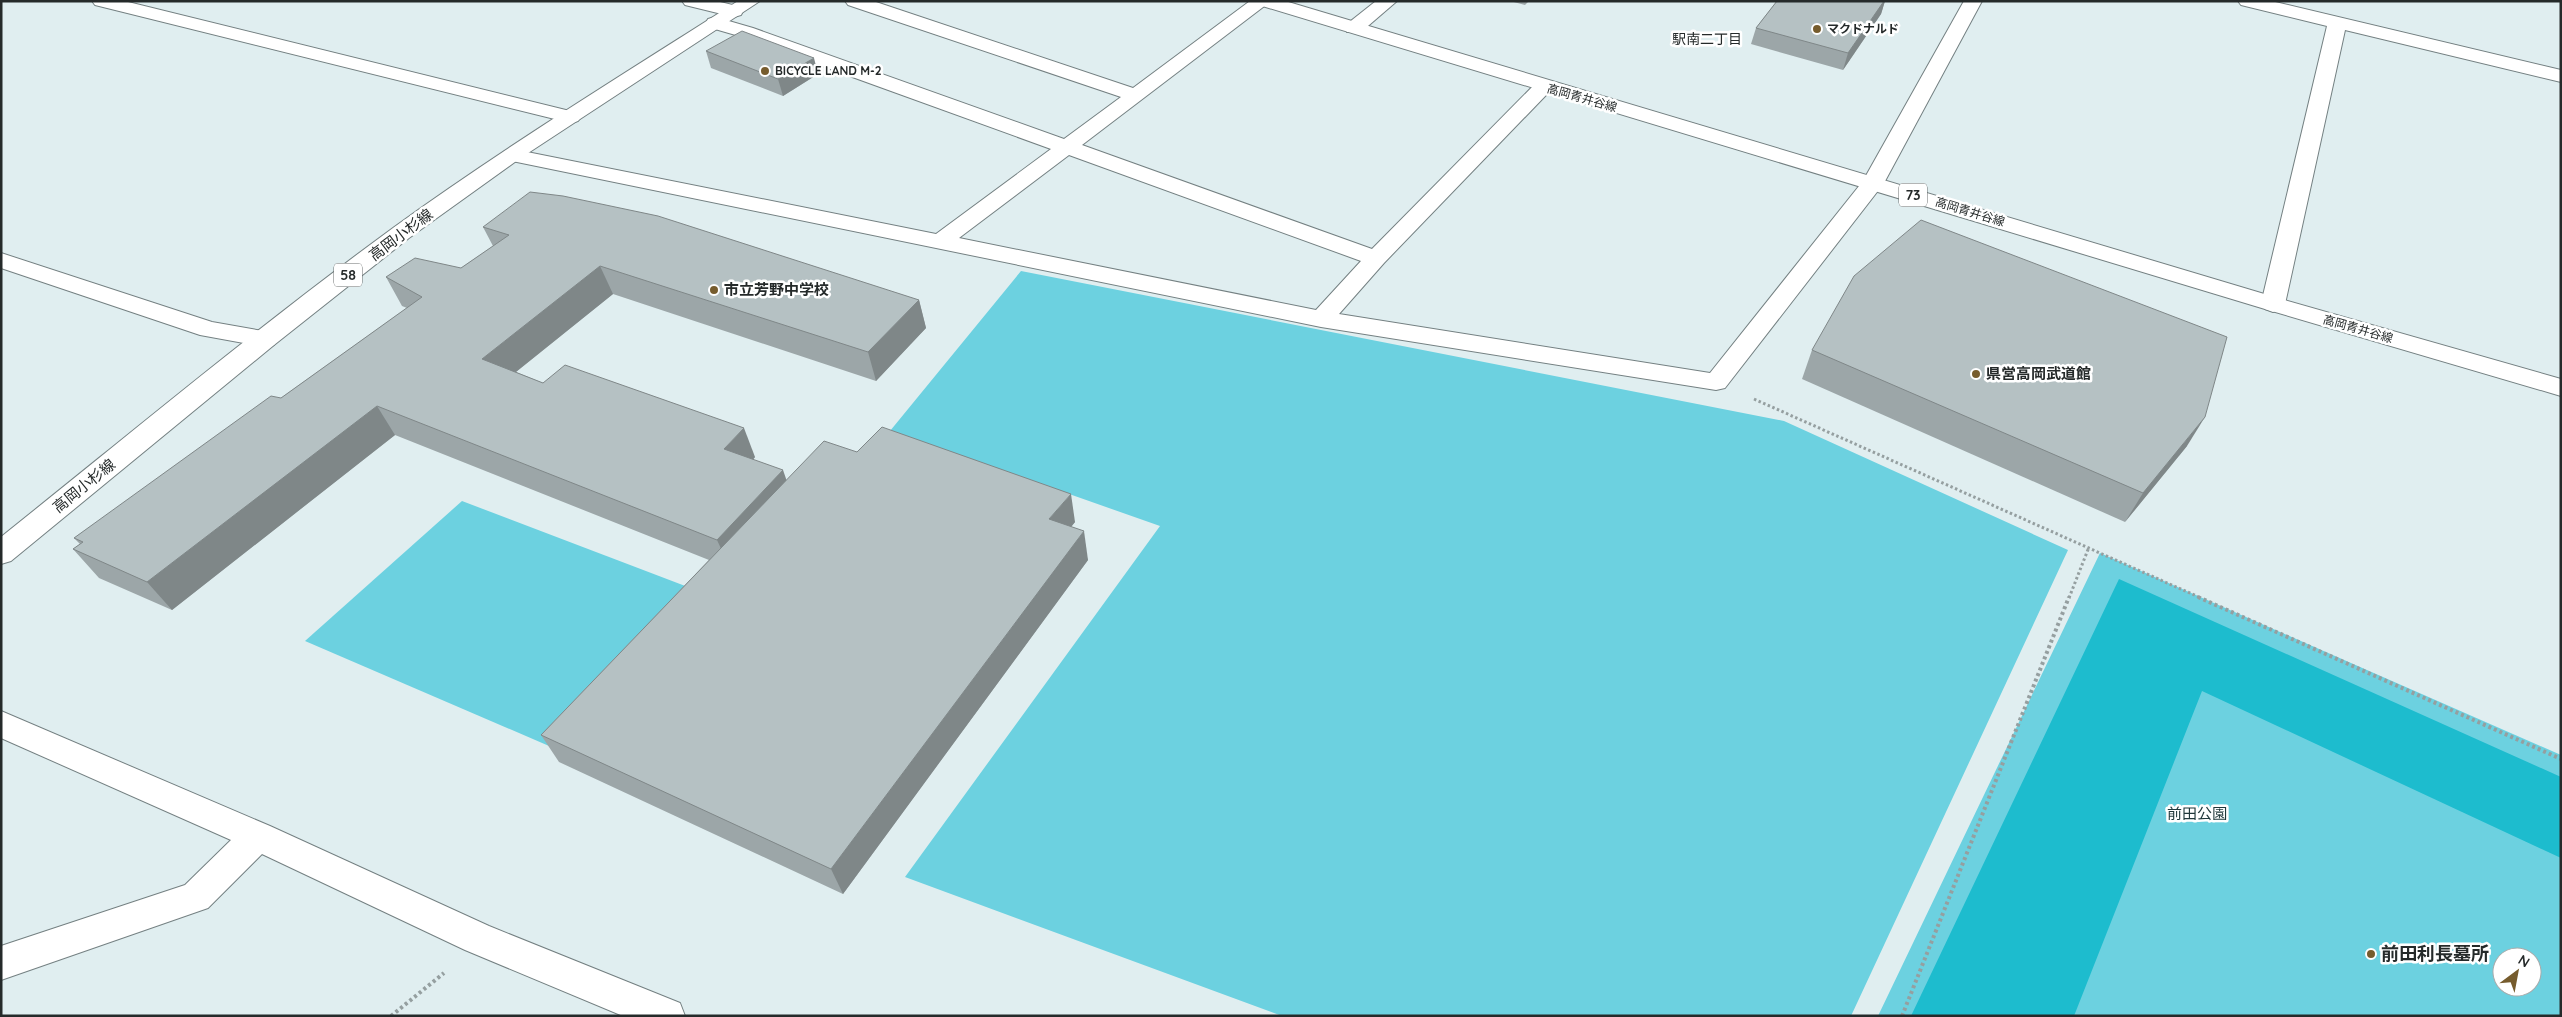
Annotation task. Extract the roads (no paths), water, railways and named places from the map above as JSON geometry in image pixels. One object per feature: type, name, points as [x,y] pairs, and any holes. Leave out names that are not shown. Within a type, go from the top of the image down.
[{"type":"street","points":[[101,1],[571,117]]},
{"type":"street","points":[[691,1],[734,11]]},
{"type":"street","name":"高岡小杉線","points":[[1,553],[264,339],[401,233],[512,154],[751,1]]},
{"type":"street","points":[[854,1],[1136,95]]},
{"type":"street","points":[[941,241],[1264,1]]},
{"type":"street","name":"高岡青井谷線","points":[[1264,1],[1543,87],[1873,183],[2561,388]]},
{"type":"street","points":[[1354,28],[1388,1]]},
{"type":"street","points":[[512,154],[1321,319],[1716,382],[1873,183],[1973,1]]},
{"type":"street","points":[[2247,1],[2561,76]]},
{"type":"street","points":[[2274,304],[2337,22]]},
{"type":"street","points":[[715,23],[746,32],[1376,258]]},
{"type":"street","points":[[1321,319],[1376,258],[1543,87]]},
{"type":"street","points":[[1,260],[209,328],[264,339]]},
{"type":"street","points":[[1,724],[258,836],[477,938],[667,1016]]},
{"type":"street","points":[[1,963],[196,897],[258,836]]},
{"type":"place","name":"マクドナルド","points":[[1817,29]]},
{"type":"place","name":"BICYCLE LAND M-2","points":[[765,71]]},
{"type":"place","name":"市立芳野中学校","points":[[714,290]]},
{"type":"place","name":"県営高岡武道館","points":[[1976,374]]},
{"type":"place","name":"前田利長墓所","points":[[2371,954]]},
{"type":"district","name":"駅南二丁目","points":[[1707,39]]},
{"type":"park label","name":"前田公園","points":[[2197,814]]}]
